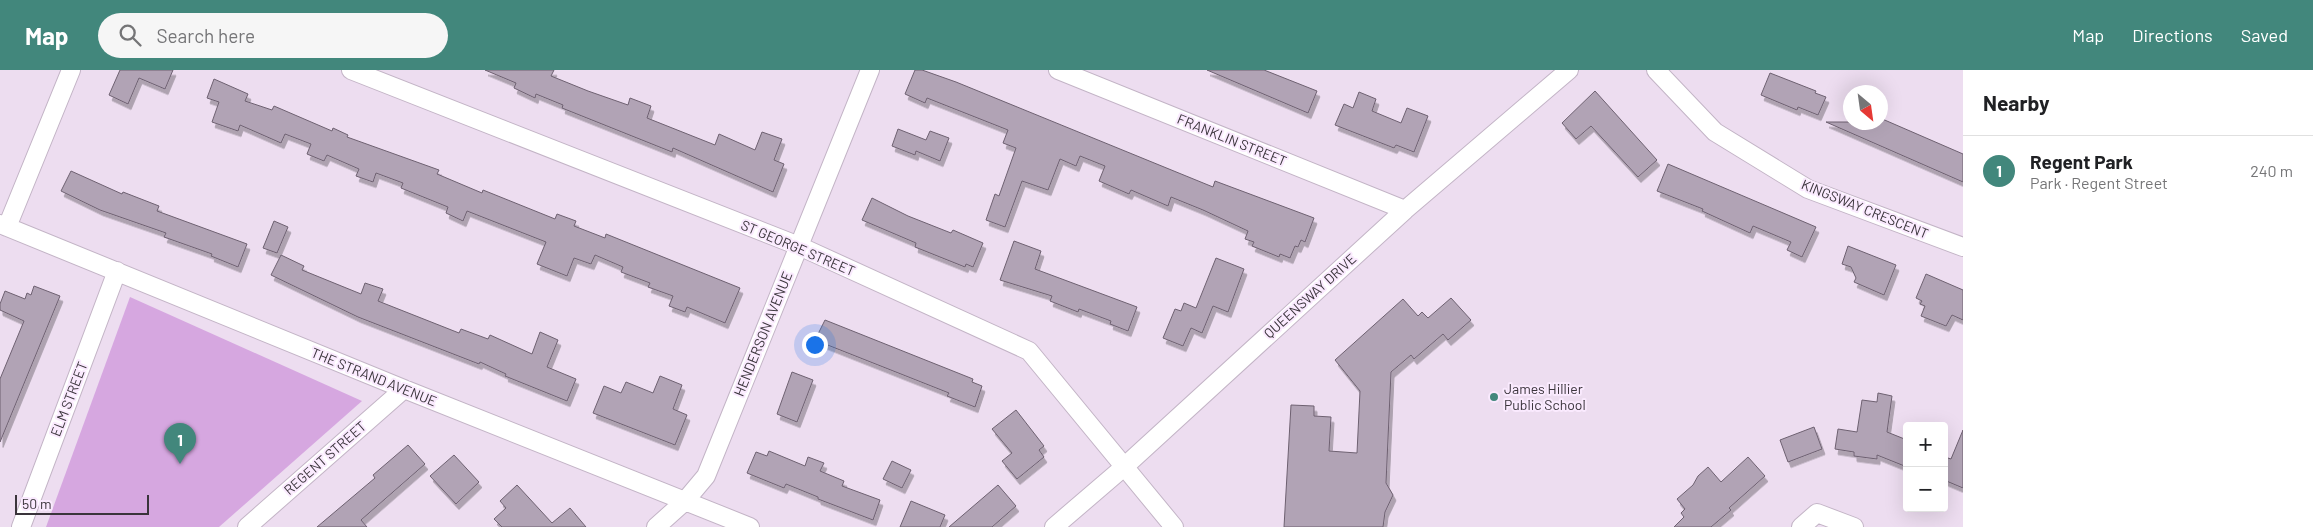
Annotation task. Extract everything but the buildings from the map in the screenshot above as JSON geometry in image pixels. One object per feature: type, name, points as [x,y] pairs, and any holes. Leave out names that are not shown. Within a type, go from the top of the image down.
[{"type":"street","points":[[3,226],[71,70]]},
{"type":"street","name":"ST GEORGE STREET","points":[[351,70],[798,246],[1029,351],[1174,527]]},
{"type":"street","name":"HENDERSON AVENUE","points":[[656,527],[685,501],[706,476],[870,70]]},
{"type":"street","name":"FRANKLIN STREET","points":[[1058,70],[1405,210]]},
{"type":"street","name":"QUEENSWAY DRIVE","points":[[1054,527],[1124,467],[1405,210],[1569,70]]},
{"type":"street","name":"KINGSWAY CRESCENT","points":[[1656,70],[1715,132],[1808,188],[1963,247]]},
{"type":"street","name":"THE STRAND AVENUE","points":[[3,226],[750,527]]},
{"type":"street","name":"ELM STREET","points":[[20,527],[117,271]]},
{"type":"street","name":"REGENT STREET","points":[[246,527],[404,389]]},
{"type":"street","points":[[1801,527],[1817,513],[1854,527]]},
{"type":"shaded area","points":[[130,297],[362,401],[219,527],[46,527]]},
{"type":"place","name":"James Hillier Public School","points":[[1494,397]]},
{"type":"place","name":"Regent Park","points":[[180,464]]}]
